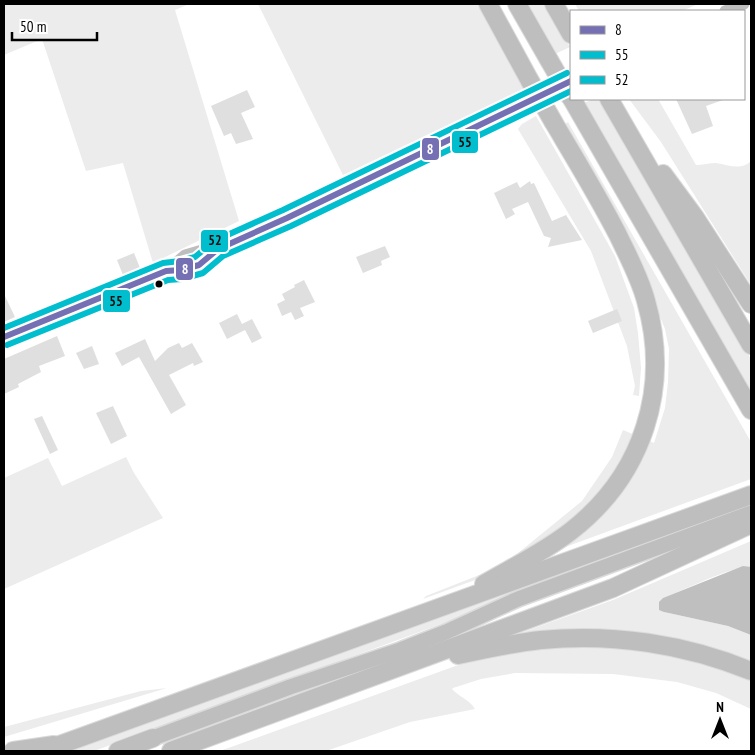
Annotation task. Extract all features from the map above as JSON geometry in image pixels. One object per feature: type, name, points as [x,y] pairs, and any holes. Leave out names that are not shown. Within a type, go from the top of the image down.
[{"type":"highway","points":[[447,606],[541,552],[571,531],[595,509],[615,486],[629,465],[650,412],[655,383],[654,340],[646,300],[636,274],[610,219],[488,4]]},
{"type":"highway","points":[[517,4],[570,96]]},
{"type":"highway","points":[[554,4],[570,32]]},
{"type":"highway","points":[[611,102],[694,216],[751,304]]},
{"type":"highway","points":[[611,102],[751,345]]},
{"type":"highway","points":[[574,103],[751,410]]},
{"type":"highway","points":[[43,751],[751,495]]},
{"type":"highway","points":[[172,751],[613,588],[751,524]]},
{"type":"highway","points":[[398,668],[524,642],[579,638],[670,646],[712,656],[751,671]]},
{"type":"highway","points":[[118,751],[153,738]]},
{"type":"highway","points":[[13,751],[65,743]]},
{"type":"main road","points":[[153,738],[408,647],[518,599],[751,513]]},
{"type":"street","points":[[728,10],[744,4]]},
{"type":"street","points":[[4,337],[166,271],[185,255],[202,250],[218,249],[287,218],[570,81]]},
{"type":"shaded area","points":[[4,4],[189,4],[175,10],[239,221],[153,263],[123,163],[86,171],[42,39],[4,55]]},
{"type":"shaded area","points":[[258,4],[477,4],[526,88],[343,175]]},
{"type":"shaded area","points":[[525,4],[546,4],[570,47],[555,54]]},
{"type":"shaded area","points":[[575,4],[698,4],[684,10],[578,10]]},
{"type":"shaded area","points":[[591,100],[602,100],[751,359],[751,397],[582,104]]},
{"type":"shaded area","points":[[630,100],[659,100],[696,165],[716,163],[739,167],[751,161],[751,285],[661,142]]},
{"type":"shaded area","points":[[536,116],[615,256],[634,308],[641,368],[639,396],[633,395],[635,386],[627,346],[591,251],[518,129],[522,124]]},
{"type":"shaded area","points":[[568,122],[751,442],[751,479],[423,599],[426,596],[502,566],[582,501],[612,457],[623,430],[654,443],[665,408],[669,349],[665,329],[638,263],[564,125]]},
{"type":"shaded area","points":[[126,457],[163,518],[4,589],[4,478],[48,458],[62,486]]},
{"type":"shaded area","points":[[751,501],[751,511],[94,751],[62,751]]},
{"type":"shaded area","points":[[751,541],[751,567],[720,574],[663,598],[664,612],[728,626],[751,635],[751,663],[714,648],[685,640],[655,635],[504,639],[613,600]]},
{"type":"shaded area","points":[[743,566],[751,567],[751,635],[728,626],[659,610],[659,602],[663,598]]},
{"type":"shaded area","points":[[567,646],[642,649],[688,658],[720,668],[751,679],[751,709],[716,693],[677,682],[613,674],[515,673],[481,679],[452,689],[475,709],[410,722],[326,751],[220,751],[461,664],[514,652]]},
{"type":"shaded area","points":[[167,688],[4,737],[4,727],[141,691]]},
{"type":"building","points":[[247,90],[255,107],[241,113],[253,139],[236,144],[231,133],[224,136],[211,106]]},
{"type":"building","points":[[676,100],[723,100],[706,106],[713,126],[692,134]]},
{"type":"building","points":[[530,181],[531,184],[534,183],[552,221],[566,215],[582,240],[548,247],[551,238],[544,236],[528,202],[512,209],[515,214],[506,219],[494,193],[517,182],[520,188]]},
{"type":"building","points":[[385,246],[390,257],[381,261],[382,265],[363,273],[356,257]]},
{"type":"building","points":[[134,253],[140,268],[123,275],[117,260]]},
{"type":"building","points":[[304,280],[315,302],[300,308],[304,316],[295,320],[291,312],[282,316],[277,304],[285,300],[282,294]]},
{"type":"building","points":[[4,294],[15,317],[4,322]]},
{"type":"building","points":[[617,309],[622,321],[593,333],[588,321]]},
{"type":"building","points":[[237,314],[242,324],[252,319],[262,338],[252,343],[245,330],[227,339],[219,323]]},
{"type":"building","points":[[57,336],[65,356],[39,366],[41,372],[18,384],[19,387],[4,394],[4,359]]},
{"type":"building","points":[[145,339],[155,361],[168,348],[179,343],[182,348],[192,343],[203,362],[194,366],[193,363],[169,375],[186,405],[171,414],[139,357],[122,366],[115,353]]},
{"type":"building","points":[[92,346],[99,364],[84,369],[76,353]]},
{"type":"building","points":[[113,406],[127,436],[111,444],[96,413]]},
{"type":"building","points":[[42,416],[58,450],[50,454],[34,419]]},
{"type":"transit line","name":"52","points":[[4,328],[163,263],[195,257],[214,241],[283,210],[567,73]]},
{"type":"transit line","name":"8","points":[[4,337],[166,271],[181,270],[199,265],[218,249],[287,218],[570,81]]},
{"type":"transit line","name":"55","points":[[7,345],[168,280],[182,279],[203,273],[223,256],[291,226],[570,91]]}]
